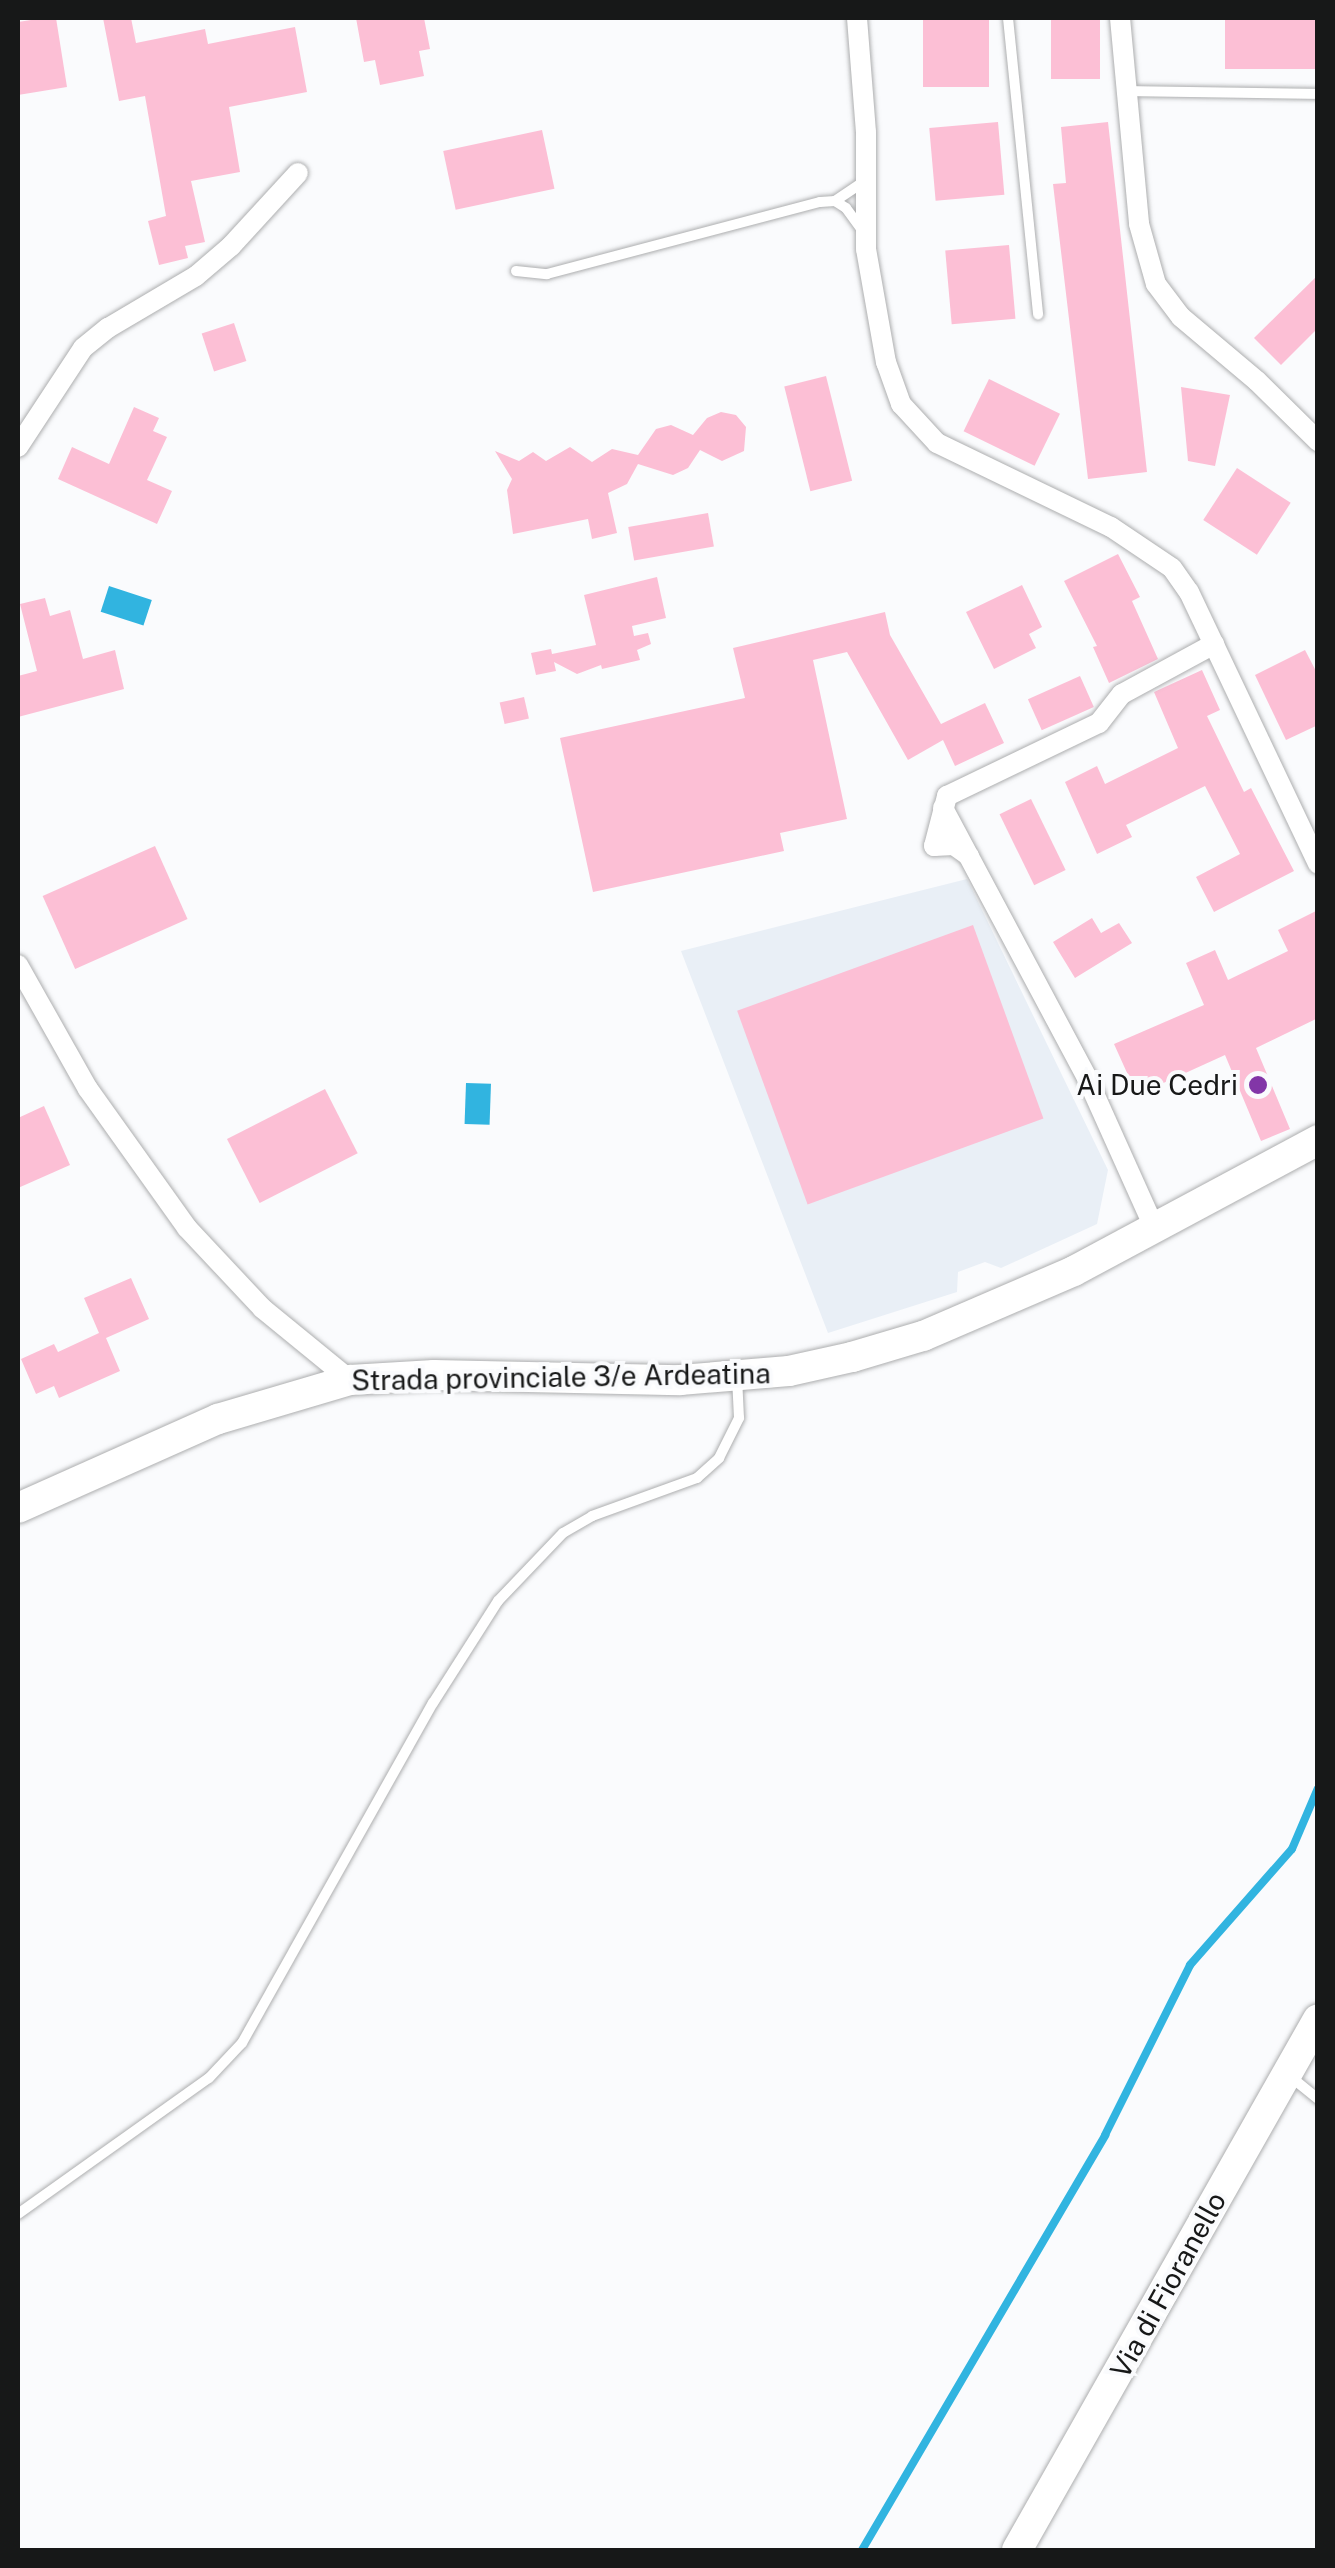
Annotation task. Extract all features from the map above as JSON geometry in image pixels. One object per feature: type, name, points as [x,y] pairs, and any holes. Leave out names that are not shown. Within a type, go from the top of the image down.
[{"type":"main road","name":"Strada provinciale 3/e Ardeatina","points":[[18,1508],[218,1419],[350,1380],[434,1375],[680,1380],[737,1376],[789,1371],[923,1336],[1056,1279],[1318,1140]]},
{"type":"main road","name":"Via di Fioranello","points":[[1017,2550],[1303,2081],[1318,2019]]},
{"type":"street","points":[[856,18],[866,132],[864,234],[889,376],[910,418],[937,442],[1096,519],[1160,557],[1182,580],[1318,864]]},
{"type":"street","points":[[1120,18],[1139,224],[1156,284],[1181,317],[1245,370],[1318,441]]},
{"type":"street","points":[[18,447],[83,348],[108,328],[196,276],[231,246],[298,173]]},
{"type":"street","points":[[1156,1229],[1086,1078],[974,861],[954,846],[934,846],[947,796],[956,789],[1099,723],[1122,694],[1214,644]]},
{"type":"street","points":[[18,965],[88,1089],[186,1228],[249,1296],[350,1380]]},
{"type":"lane","points":[[1008,18],[1038,314]]},
{"type":"lane","points":[[1128,91],[1318,94]]},
{"type":"lane","points":[[516,271],[547,274],[771,212],[836,201],[864,182]]},
{"type":"lane","points":[[836,201],[846,208],[864,234]]},
{"type":"lane","points":[[18,2214],[209,2078],[242,2043],[433,1703],[498,1601],[563,1533],[592,1516],[697,1478],[719,1458],[740,1418],[737,1376]]},
{"type":"lane","points":[[1303,2081],[1318,2099]]},
{"type":"shaded area","points":[[967,879],[1108,1170],[1097,1224],[1001,1268],[985,1262],[958,1272],[957,1292],[828,1333],[681,951]]},
{"type":"water","points":[[109,586],[152,600],[143,626],[101,612]]},
{"type":"water","points":[[466,1083],[491,1084],[490,1125],[465,1124]]},
{"type":"building","points":[[56,18],[67,87],[18,95],[18,22]]},
{"type":"building","points":[[103,18],[131,18],[136,43],[205,29],[208,44],[295,27],[307,92],[229,107],[240,172],[191,181],[205,242],[185,246],[188,258],[159,265],[148,221],[166,216],[145,96],[119,101]]},
{"type":"building","points":[[356,18],[424,18],[430,49],[419,51],[424,76],[380,85],[375,60],[364,62]]},
{"type":"building","points":[[923,18],[989,18],[989,87],[923,87]]},
{"type":"building","points":[[1051,18],[1100,18],[1100,79],[1051,79]]},
{"type":"building","points":[[1225,18],[1318,18],[1318,69],[1225,69]]},
{"type":"building","points":[[998,122],[1004,195],[936,201],[929,128]]},
{"type":"building","points":[[1108,122],[1147,472],[1088,479],[1053,184],[1066,183],[1061,127]]},
{"type":"building","points":[[542,130],[554,189],[456,210],[443,151]]},
{"type":"building","points":[[1009,245],[1015,319],[952,324],[945,251]]},
{"type":"building","points":[[1318,275],[1318,328],[1281,365],[1254,338]]},
{"type":"building","points":[[234,323],[246,361],[214,372],[202,334]]},
{"type":"building","points":[[826,376],[852,481],[810,491],[784,386]]},
{"type":"building","points":[[989,379],[1060,414],[1035,466],[964,431]]},
{"type":"building","points":[[1181,387],[1230,395],[1215,466],[1188,461]]},
{"type":"building","points":[[134,407],[159,418],[153,431],[167,437],[147,480],[172,491],[157,524],[58,479],[72,447],[109,464]]},
{"type":"building","points":[[721,412],[736,415],[746,427],[744,451],[722,461],[700,450],[688,468],[673,475],[638,464],[627,484],[608,493],[617,533],[592,539],[588,519],[513,534],[507,490],[512,479],[495,451],[519,461],[533,452],[546,461],[570,447],[592,462],[612,449],[638,455],[656,429],[671,425],[693,435],[707,418]]},
{"type":"building","points":[[1237,468],[1291,503],[1257,555],[1203,520]]},
{"type":"building","points":[[708,513],[714,546],[634,561],[628,527]]},
{"type":"building","points":[[1118,554],[1140,597],[1132,601],[1158,659],[1109,683],[1093,647],[1097,646],[1064,581]]},
{"type":"building","points":[[657,577],[666,618],[632,626],[634,636],[648,633],[651,644],[637,650],[640,660],[602,669],[601,665],[577,674],[554,662],[556,671],[536,675],[531,653],[551,649],[552,654],[596,645],[584,595]]},
{"type":"building","points":[[1022,585],[1042,627],[1029,634],[1036,648],[994,669],[966,612]]},
{"type":"building","points":[[45,598],[50,616],[70,610],[83,659],[115,650],[124,689],[18,717],[18,676],[37,671],[20,604]]},
{"type":"building","points":[[885,612],[890,635],[941,724],[985,703],[1004,743],[955,766],[943,740],[908,760],[847,652],[813,660],[847,819],[780,833],[784,851],[593,892],[560,738],[745,698],[733,648]]},
{"type":"building","points":[[1305,650],[1318,675],[1318,725],[1286,740],[1255,675]]},
{"type":"building","points":[[1202,670],[1220,710],[1207,716],[1244,792],[1251,788],[1294,871],[1214,912],[1196,877],[1240,854],[1205,786],[1126,825],[1132,837],[1097,854],[1065,782],[1097,766],[1105,784],[1178,748],[1154,692]]},
{"type":"building","points":[[1080,676],[1094,707],[1042,730],[1028,699]]},
{"type":"building","points":[[524,697],[529,718],[505,724],[500,703]]},
{"type":"building","points":[[1031,799],[1066,870],[1034,885],[1000,814]]},
{"type":"building","points":[[155,846],[188,919],[75,969],[43,896]]},
{"type":"building","points":[[1318,910],[1318,1018],[1256,1048],[1290,1129],[1261,1141],[1225,1055],[1137,1095],[1114,1044],[1204,1005],[1186,963],[1215,950],[1228,980],[1288,951],[1278,930]]},
{"type":"building","points":[[1092,918],[1101,933],[1119,923],[1132,943],[1075,978],[1053,942]]},
{"type":"building","points":[[973,925],[1043,1119],[808,1204],[737,1011]]},
{"type":"building","points":[[325,1089],[358,1153],[260,1203],[227,1139]]},
{"type":"building","points":[[44,1106],[70,1165],[18,1188],[18,1118]]},
{"type":"building","points":[[131,1278],[149,1319],[106,1338],[120,1371],[59,1398],[54,1386],[36,1394],[21,1359],[54,1344],[58,1352],[99,1333],[84,1298]]},
{"type":"waterway","points":[[862,2550],[1105,2135],[1190,1965],[1292,1849],[1318,1788]]},
{"type":"place","name":"Ai Due Cedri","points":[[1258,1085]]}]
